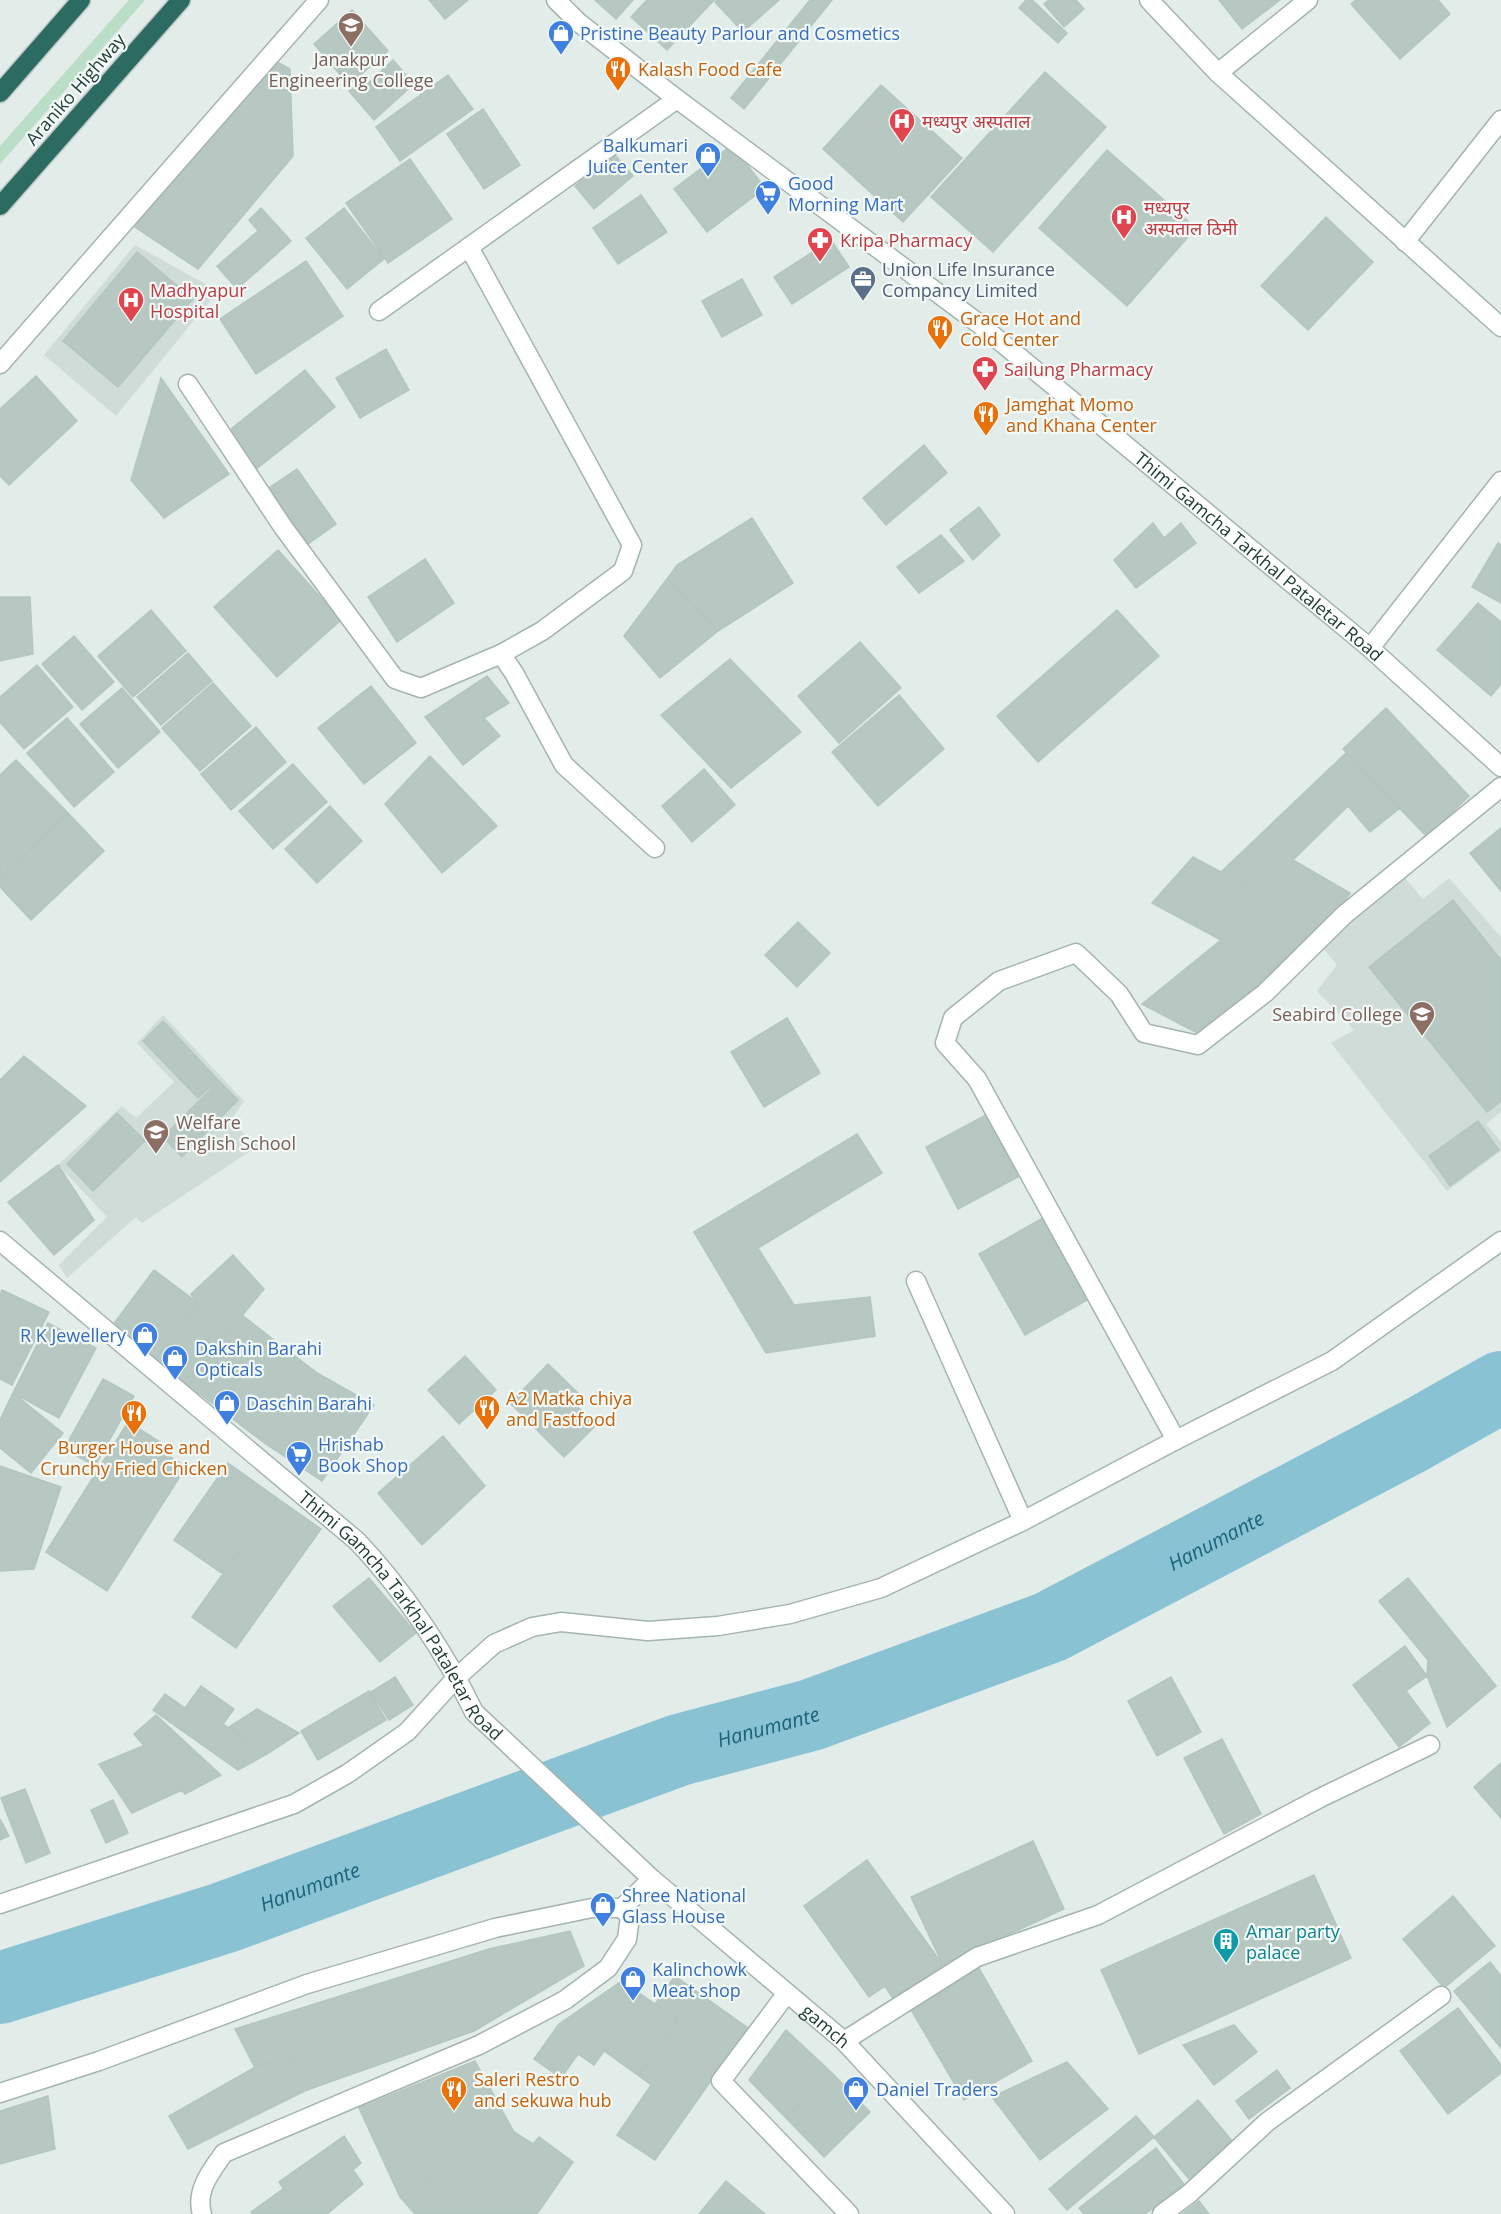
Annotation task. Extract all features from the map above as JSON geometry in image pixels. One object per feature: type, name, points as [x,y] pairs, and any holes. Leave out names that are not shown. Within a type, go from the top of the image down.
[{"type":"highway","points":[[0,93],[81,0]]},
{"type":"highway","name":"Araniko Highway","points":[[0,206],[181,0]]},
{"type":"street","points":[[0,364],[319,0]]},
{"type":"street","name":"Thimi Gamcha Tarkhal Pataletar Road","points":[[556,0],[578,22],[677,99],[978,323],[1370,648],[1501,767]]},
{"type":"street","points":[[1149,0],[1218,73],[1501,327]]},
{"type":"street","points":[[1218,73],[1308,0]]},
{"type":"street","points":[[378,311],[677,99]]},
{"type":"street","points":[[1405,242],[1501,120]]},
{"type":"street","points":[[188,384],[283,527],[394,679],[421,688],[501,654],[542,631],[623,571],[632,545],[469,247]]},
{"type":"street","points":[[1370,648],[1501,481]]},
{"type":"street","points":[[501,654],[564,765],[655,848]]},
{"type":"street","points":[[1176,1440],[977,1079],[945,1043],[953,1018],[999,981],[1076,953],[1119,994],[1144,1033],[1198,1045],[1265,993],[1344,915],[1501,787]]},
{"type":"street","name":"Thimi Gamcha Tarkhal Pataletar Road","points":[[0,1241],[357,1541],[384,1570],[457,1677],[474,1712],[629,1857]]},
{"type":"street","points":[[0,1904],[294,1804],[347,1774],[407,1732],[457,1677],[494,1644],[532,1627],[561,1623],[648,1631],[718,1626],[790,1614],[881,1588],[1023,1521],[1332,1360],[1501,1241]]},
{"type":"street","points":[[916,1281],[1023,1521]]},
{"type":"street","points":[[844,2041],[977,1956],[1098,1915],[1320,1798],[1430,1745]]},
{"type":"street","name":"gamch","points":[[629,1857],[844,2041],[1005,2214]]},
{"type":"street","points":[[0,2093],[99,2061],[307,1984],[495,1928],[592,1908],[622,1908],[652,1879]]},
{"type":"street","points":[[202,2214],[198,2202],[204,2186],[224,2153],[479,2045],[565,2000],[608,1968],[627,1939],[630,1917],[622,1908]]},
{"type":"street","points":[[787,1993],[721,2081],[840,2211]]},
{"type":"street","points":[[1162,2214],[1189,2194],[1267,2122],[1441,1996]]},
{"type":"shaded area","name":"Madhyapur Hospital","points":[[135,245],[218,291],[116,416],[44,355]]},
{"type":"shaded area","name":"Seabird College","points":[[1405,878],[1423,899],[1449,878],[1501,937],[1501,1112],[1486,1124],[1501,1142],[1501,1151],[1447,1191],[1331,1043],[1354,1030],[1317,991],[1337,965],[1322,947]]},
{"type":"shaded area","name":"Welfare English School","points":[[163,1015],[244,1101],[230,1121],[258,1146],[142,1223],[136,1217],[67,1278],[59,1265],[107,1217],[58,1165],[122,1106],[136,1118],[174,1082],[137,1043]]},
{"type":"green space","points":[[129,0],[145,0],[0,164],[0,146]]},
{"type":"building","points":[[429,0],[468,0],[445,19]]},
{"type":"building","points":[[595,0],[633,0],[616,19]]},
{"type":"building","points":[[647,0],[714,0],[667,50],[631,17]]},
{"type":"building","points":[[717,0],[779,0],[743,32],[715,2]]},
{"type":"building","points":[[810,0],[832,0],[744,109],[731,98]]},
{"type":"building","points":[[1026,0],[1032,0],[1067,33],[1058,43],[1019,8]]},
{"type":"building","points":[[1049,0],[1076,0],[1084,9],[1064,27],[1044,4]]},
{"type":"building","points":[[1219,0],[1280,0],[1242,29]]},
{"type":"building","points":[[1356,0],[1438,0],[1450,14],[1400,59],[1351,4]]},
{"type":"building","name":"Janakpur Engineering College","points":[[352,10],[388,51],[349,85],[314,44]]},
{"type":"building","points":[[393,60],[414,84],[374,120],[349,91],[359,83],[363,88]]},
{"type":"building","points":[[275,61],[290,69],[293,156],[283,168],[220,125]]},
{"type":"building","points":[[1045,72],[1106,127],[993,252],[931,197]]},
{"type":"building","points":[[448,75],[473,109],[400,161],[376,127]]},
{"type":"building","points":[[881,85],[962,158],[903,222],[823,149]]},
{"type":"building","points":[[483,109],[520,165],[484,189],[447,134]]},
{"type":"building","points":[[220,125],[283,168],[198,269],[135,227]]},
{"type":"building","points":[[732,145],[765,188],[707,232],[674,189]]},
{"type":"building","points":[[1107,150],[1196,228],[1127,306],[1039,228]]},
{"type":"building","points":[[614,154],[633,176],[594,209],[575,186]]},
{"type":"building","points":[[410,159],[452,219],[388,263],[346,203]]},
{"type":"building","points":[[641,195],[667,232],[618,264],[593,228]]},
{"type":"building","points":[[261,208],[291,241],[237,289],[217,266],[258,231],[249,220]]},
{"type":"building","points":[[344,208],[384,259],[347,289],[306,238]]},
{"type":"building","points":[[1326,217],[1373,262],[1308,330],[1261,286]]},
{"type":"building","points":[[831,240],[849,267],[792,304],[774,277]]},
{"type":"building","points":[[137,252],[193,299],[118,387],[63,341]]},
{"type":"building","points":[[306,261],[343,316],[256,374],[220,319]]},
{"type":"building","points":[[742,279],[762,315],[722,337],[702,301]]},
{"type":"building","points":[[386,349],[409,390],[360,418],[336,378]]},
{"type":"building","points":[[305,370],[335,407],[255,470],[226,433]]},
{"type":"building","points":[[36,376],[77,421],[9,485],[0,476],[0,409]]},
{"type":"building","points":[[161,378],[229,474],[164,518],[131,480]]},
{"type":"building","points":[[924,445],[947,473],[886,525],[863,498]]},
{"type":"building","points":[[297,469],[336,524],[308,544],[269,488]]},
{"type":"building","points":[[979,507],[1000,535],[973,560],[950,530]]},
{"type":"building","points":[[752,518],[793,583],[718,631],[667,579],[677,565]]},
{"type":"building","points":[[1153,523],[1164,538],[1181,523],[1196,543],[1136,588],[1114,560]]},
{"type":"building","points":[[941,535],[964,561],[919,593],[897,567]]},
{"type":"building","points":[[1498,543],[1501,545],[1501,603],[1472,587]]},
{"type":"building","points":[[278,550],[341,620],[277,677],[214,607]]},
{"type":"building","points":[[425,559],[454,603],[397,642],[368,597]]},
{"type":"building","points":[[667,579],[718,631],[660,678],[624,636]]},
{"type":"building","points":[[0,597],[30,597],[33,654],[0,661]]},
{"type":"building","points":[[1478,603],[1501,622],[1501,684],[1491,696],[1437,650]]},
{"type":"building","points":[[151,610],[186,651],[133,697],[98,656]]},
{"type":"building","points":[[1117,610],[1159,656],[1038,762],[997,716]]},
{"type":"building","points":[[74,636],[114,682],[82,710],[42,664]]},
{"type":"building","points":[[860,642],[901,688],[839,743],[798,696]]},
{"type":"building","points":[[188,653],[212,681],[161,725],[137,697]]},
{"type":"building","points":[[730,659],[801,732],[731,788],[661,715]]},
{"type":"building","points":[[37,665],[73,707],[24,749],[0,722],[0,697]]},
{"type":"building","points":[[487,676],[509,703],[484,718],[500,736],[463,765],[425,717]]},
{"type":"building","points":[[213,683],[251,726],[200,771],[162,728]]},
{"type":"building","points":[[371,686],[416,743],[364,784],[318,728]]},
{"type":"building","points":[[122,688],[160,732],[118,768],[80,724]]},
{"type":"building","points":[[899,695],[944,749],[878,806],[832,752]]},
{"type":"building","points":[[1386,708],[1469,796],[1427,837],[1343,749]]},
{"type":"building","points":[[67,718],[114,772],[74,807],[27,753]]},
{"type":"building","points":[[256,727],[286,762],[231,810],[201,774]]},
{"type":"building","points":[[1347,752],[1400,808],[1370,832],[1348,806],[1293,860],[1350,893],[1327,929],[1221,872]]},
{"type":"building","points":[[430,756],[497,826],[442,873],[385,804]]},
{"type":"building","points":[[16,760],[68,813],[0,878],[0,775]]},
{"type":"building","points":[[293,764],[327,802],[273,849],[239,811]]},
{"type":"building","points":[[704,769],[735,805],[692,842],[662,806]]},
{"type":"building","points":[[330,806],[362,841],[317,883],[285,849]]},
{"type":"building","points":[[68,813],[104,851],[31,920],[0,887],[0,878]]},
{"type":"building","points":[[1501,828],[1501,891],[1470,853]]},
{"type":"building","points":[[1193,857],[1327,929],[1270,973],[1278,978],[1203,1036],[1142,1004],[1221,940],[1152,903]]},
{"type":"building","points":[[1453,900],[1501,960],[1501,1101],[1487,1112],[1369,967]]},
{"type":"building","points":[[798,922],[830,953],[797,987],[765,955]]},
{"type":"building","points":[[787,1018],[820,1073],[764,1107],[731,1052]]},
{"type":"building","points":[[163,1021],[218,1080],[198,1098],[143,1041]]},
{"type":"building","points":[[24,1056],[86,1106],[0,1182],[0,1080]]},
{"type":"building","points":[[219,1081],[238,1100],[182,1157],[163,1137]]},
{"type":"building","points":[[117,1113],[145,1141],[93,1191],[67,1164]]},
{"type":"building","points":[[986,1115],[1018,1177],[958,1209],[926,1147]]},
{"type":"building","points":[[1478,1121],[1499,1150],[1450,1186],[1429,1156]]},
{"type":"building","points":[[857,1134],[882,1173],[758,1248],[794,1305],[870,1297],[875,1336],[766,1353],[694,1232]]},
{"type":"building","points":[[58,1165],[94,1220],[54,1255],[8,1202]]},
{"type":"building","points":[[1050,1214],[1096,1295],[1025,1335],[979,1254]]},
{"type":"building","points":[[233,1255],[264,1289],[231,1329],[198,1303],[191,1294]]},
{"type":"building","points":[[154,1270],[198,1303],[155,1359],[112,1326]]},
{"type":"building","points":[[2,1290],[49,1312],[12,1385],[0,1379],[0,1296]]},
{"type":"building","points":[[198,1303],[231,1329],[188,1385],[155,1359]]},
{"type":"building","points":[[242,1315],[270,1337],[217,1407],[188,1385]]},
{"type":"building","points":[[48,1323],[96,1348],[59,1418],[13,1393]]},
{"type":"building","points":[[270,1337],[317,1373],[263,1442],[217,1407]]},
{"type":"building","points":[[465,1356],[496,1390],[459,1424],[428,1390]]},
{"type":"building","points":[[548,1364],[580,1395],[573,1402],[596,1425],[564,1457],[510,1403]]},
{"type":"building","points":[[317,1373],[374,1405],[322,1481],[263,1442]]},
{"type":"building","points":[[103,1379],[134,1396],[95,1466],[64,1449]]},
{"type":"building","points":[[13,1393],[63,1433],[31,1473],[0,1448],[0,1420]]},
{"type":"building","points":[[128,1422],[168,1447],[164,1453],[186,1467],[107,1591],[46,1552]]},
{"type":"building","points":[[443,1436],[485,1486],[422,1545],[378,1493]]},
{"type":"building","points":[[228,1463],[277,1498],[223,1574],[174,1540]]},
{"type":"building","points":[[0,1466],[61,1487],[34,1569],[0,1571]]},
{"type":"building","points":[[277,1498],[321,1529],[236,1648],[192,1617]]},
{"type":"building","points":[[369,1578],[416,1633],[380,1662],[333,1606]]},
{"type":"building","points":[[1408,1578],[1496,1686],[1447,1727],[1427,1676],[1428,1660],[1379,1601]]},
{"type":"building","points":[[1405,1646],[1427,1676],[1406,1691],[1430,1723],[1399,1747],[1353,1685]]},
{"type":"building","points":[[395,1677],[413,1705],[389,1720],[371,1692]]},
{"type":"building","points":[[1171,1677],[1201,1732],[1157,1756],[1128,1701]]},
{"type":"building","points":[[201,1686],[234,1709],[223,1724],[267,1754],[238,1770],[153,1710],[165,1694],[185,1708]]},
{"type":"building","points":[[369,1691],[386,1720],[318,1760],[301,1731]]},
{"type":"building","points":[[257,1709],[299,1733],[267,1754],[229,1727]]},
{"type":"building","points":[[156,1715],[221,1775],[185,1794],[134,1734]]},
{"type":"building","points":[[1222,1739],[1261,1814],[1224,1834],[1184,1758]]},
{"type":"building","points":[[143,1746],[182,1790],[132,1813],[99,1764]]},
{"type":"building","points":[[1501,1763],[1501,1818],[1474,1787]]},
{"type":"building","points":[[25,1789],[50,1853],[26,1863],[1,1798]]},
{"type":"building","points":[[113,1800],[128,1833],[106,1843],[91,1810]]},
{"type":"building","points":[[0,1819],[9,1836],[0,1840]]},
{"type":"building","points":[[1033,1841],[1064,1909],[943,1965],[911,1897]]},
{"type":"building","points":[[867,1860],[943,1965],[894,2000],[885,1986],[869,1997],[804,1906]]},
{"type":"building","name":"Amar party palace","points":[[1314,1875],[1351,1958],[1139,2054],[1101,1970]]},
{"type":"building","points":[[1453,1896],[1495,1946],[1444,1988],[1403,1939]]},
{"type":"building","points":[[570,1931],[584,1966],[474,2031],[307,2090],[294,2058],[254,2066],[235,2029],[489,1949]]},
{"type":"building","points":[[1490,1962],[1501,1976],[1501,2048],[1454,1991]]},
{"type":"building","points":[[979,1968],[1032,2061],[964,2100],[910,2008]]},
{"type":"building","points":[[675,1976],[748,2028],[689,2112],[639,2076],[678,2020],[655,2004]]},
{"type":"building","points":[[622,1981],[678,2020],[639,2076],[604,2051],[594,2065],[578,2054],[561,2078],[534,2059],[559,2024]]},
{"type":"building","points":[[1458,2008],[1501,2065],[1501,2073],[1448,2114],[1400,2051]]},
{"type":"building","points":[[1234,2025],[1257,2052],[1214,2085],[1183,2045]]},
{"type":"building","points":[[786,2030],[833,2074],[786,2118],[749,2080]]},
{"type":"building","points":[[294,2058],[307,2090],[188,2149],[169,2116],[257,2066]]},
{"type":"building","points":[[475,2061],[514,2132],[400,2197],[359,2108]]},
{"type":"building","points":[[1067,2062],[1108,2109],[1040,2160],[992,2097]]},
{"type":"building","points":[[1277,2070],[1290,2088],[1249,2119],[1236,2101]]},
{"type":"building","points":[[833,2074],[870,2112],[824,2157],[786,2118]]},
{"type":"building","points":[[651,2085],[689,2112],[655,2160],[617,2135]]},
{"type":"building","points":[[48,2096],[55,2149],[0,2164],[0,2111]]},
{"type":"building","points":[[1198,2100],[1233,2142],[1189,2179],[1154,2137]]},
{"type":"building","points":[[1136,2116],[1154,2137],[1067,2210],[1049,2189]]},
{"type":"building","points":[[514,2132],[533,2144],[539,2137],[573,2162],[537,2214],[415,2214],[400,2197]]},
{"type":"building","points":[[344,2136],[361,2163],[353,2170],[363,2184],[327,2214],[301,2214],[279,2182]]},
{"type":"building","points":[[1156,2148],[1184,2184],[1145,2214],[1084,2214],[1079,2208]]},
{"type":"building","points":[[726,2181],[765,2214],[699,2214]]},
{"type":"building","points":[[283,2189],[301,2214],[253,2214],[251,2212]]},
{"type":"building","points":[[1199,2201],[1209,2214],[1182,2214]]},
{"type":"waterway","name":"Hanumante","points":[[0,1988],[223,1918],[679,1750],[811,1715],[1050,1627],[1414,1436],[1501,1387]]},
{"type":"place","name":"Janakpur Engineering College","points":[[351,48]]},
{"type":"place","name":"Pristine Beauty Parlour and Cosmetics","points":[[561,56]]},
{"type":"place","name":"Kalash Food Cafe","points":[[618,92]]},
{"type":"place","name":"मध्यपुर अस्पताल","points":[[902,144]]},
{"type":"place","name":"Balkumari Juice Center","points":[[708,178]]},
{"type":"place","name":"Good Morning Mart","points":[[768,216]]},
{"type":"place","name":"मध्यपुर अस्पताल ठिमी","points":[[1124,240]]},
{"type":"place","name":"Kripa Pharmacy","points":[[820,263]]},
{"type":"place","name":"Union Life Insurance Compancy Limited","points":[[863,302]]},
{"type":"place","name":"Madhyapur Hospital","points":[[131,323]]},
{"type":"place","name":"Grace Hot and Cold Center","points":[[940,351]]},
{"type":"place","name":"Sailung Pharmacy","points":[[985,392]]},
{"type":"place","name":"Jamghat Momo and Khana Center","points":[[986,437]]},
{"type":"place","name":"Seabird College","points":[[1422,1037]]},
{"type":"place","name":"Welfare English School","points":[[156,1155]]},
{"type":"place","name":"R K Jewellery","points":[[145,1358]]},
{"type":"place","name":"Dakshin Barahi Opticals","points":[[175,1381]]},
{"type":"place","name":"Daschin Barahi","points":[[227,1426]]},
{"type":"place","name":"A2 Matka chiya and Fastfood","points":[[487,1431]]},
{"type":"place","name":"Burger House and Crunchy Fried Chicken","points":[[134,1436]]},
{"type":"place","name":"Hrishab Book Shop","points":[[299,1477]]},
{"type":"place","name":"Shree National Glass House","points":[[603,1928]]},
{"type":"place","name":"Amar party palace","points":[[1226,1964]]},
{"type":"place","name":"Kalinchowk Meat shop","points":[[633,2002]]},
{"type":"place","name":"Saleri Restro and sekuwa hub","points":[[454,2112]]},
{"type":"place","name":"Daniel Traders","points":[[856,2112]]}]
